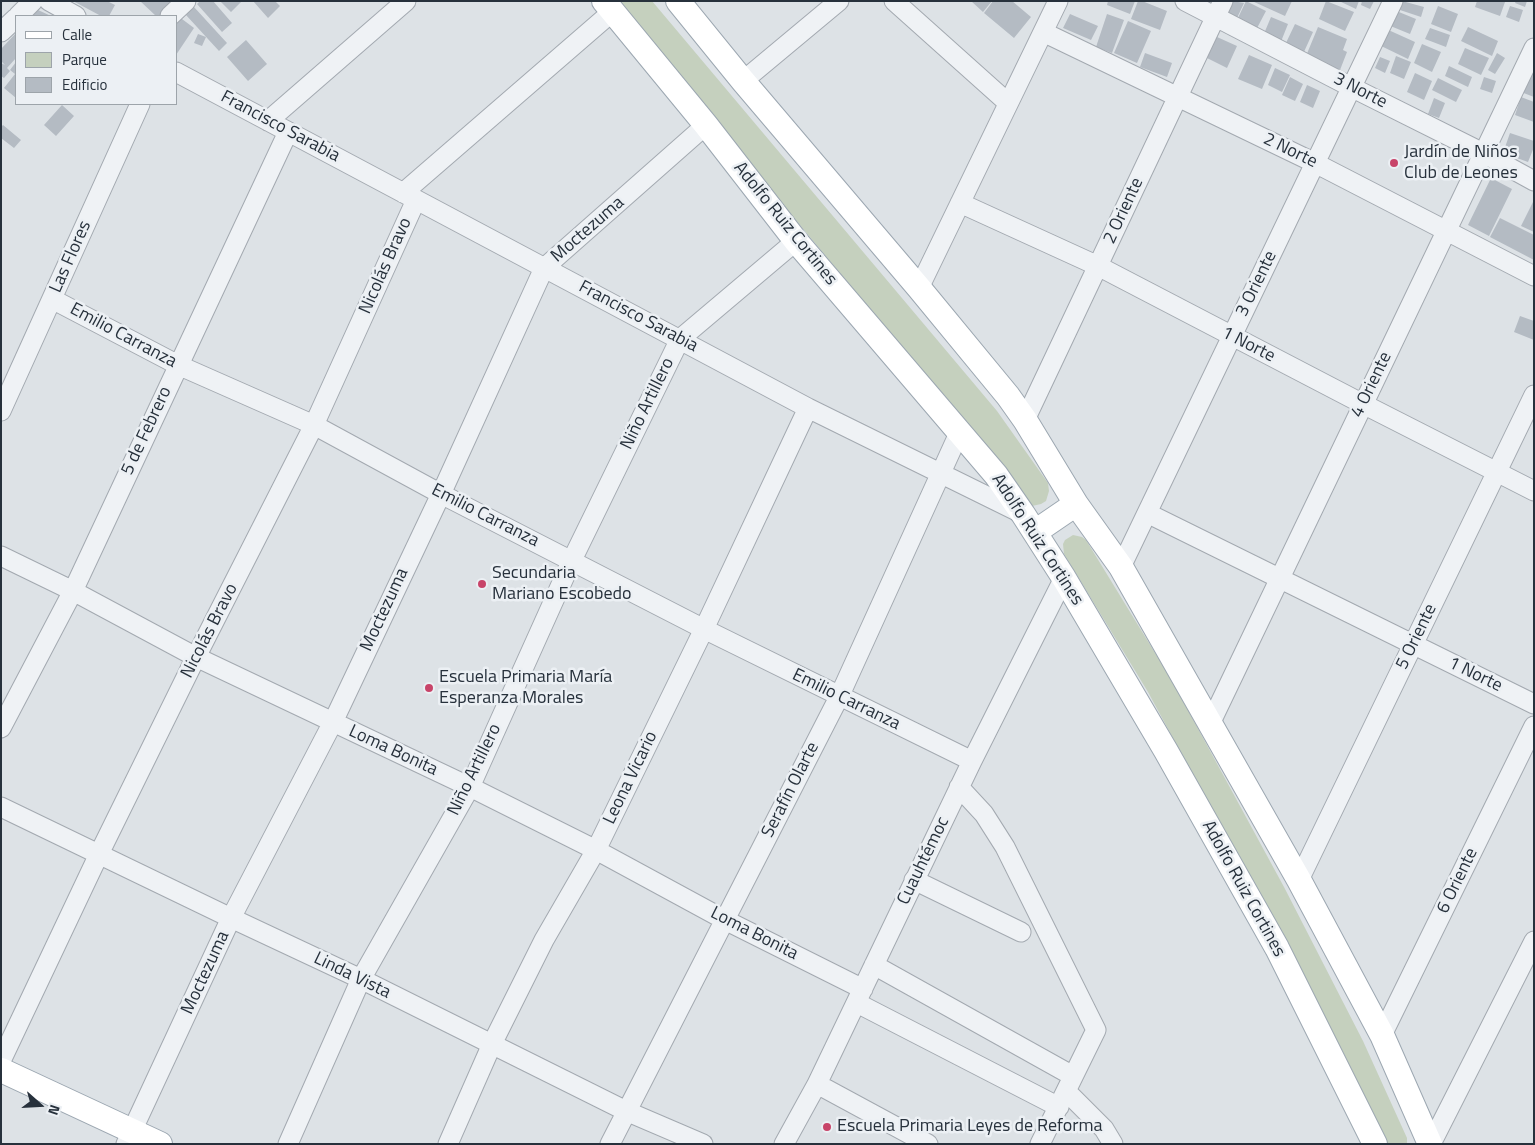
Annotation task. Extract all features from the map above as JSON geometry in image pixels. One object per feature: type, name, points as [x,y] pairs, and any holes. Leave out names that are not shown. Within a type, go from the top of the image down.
[{"type":"main road","points":[[678,1],[743,81],[919,288],[1008,396],[1025,420],[1076,504],[1121,567],[1299,880],[1382,1035],[1431,1144]]},
{"type":"main road","name":"Adolfo Ruiz Cortines","points":[[608,6],[706,126],[796,241],[996,475],[1029,523],[1064,578],[1166,751],[1277,948],[1374,1144]]},
{"type":"main road","points":[[1029,523],[1076,504]]},
{"type":"main road","points":[[1,1070],[130,1137],[160,1144]]},
{"type":"street","points":[[19,15],[33,1]]},
{"type":"street","points":[[49,1],[74,15]]},
{"type":"street","points":[[171,15],[186,1]]},
{"type":"street","points":[[268,121],[406,1]]},
{"type":"street","points":[[743,81],[839,1]]},
{"type":"street","points":[[894,1],[1008,104]]},
{"type":"street","name":"3 Norte","points":[[1185,1],[1219,9],[1351,88],[1483,153],[1534,181]]},
{"type":"street","name":"3 Oriente","points":[[1121,567],[1393,1]]},
{"type":"street","points":[[919,288],[1043,32],[1054,3]]},
{"type":"street","name":"Nicolás Bravo","points":[[1,1061],[99,854],[196,657],[314,426],[410,196],[608,6]]},
{"type":"street","name":"2 Oriente","points":[[1025,420],[1219,9]]},
{"type":"street","points":[[1,32],[15,19]]},
{"type":"street","name":"2 Norte","points":[[1043,32],[1315,164],[1534,276]]},
{"type":"street","name":"4 Oriente","points":[[1210,722],[1534,48]]},
{"type":"street","name":"Francisco Sarabia","points":[[178,73],[808,408],[940,473],[1029,523]]},
{"type":"street","name":"Las Flores","points":[[1,411],[140,105]]},
{"type":"street","name":"Moctezuma","points":[[130,1137],[231,918],[333,722],[441,494],[544,268],[706,126]]},
{"type":"street","name":"5 de Febrero","points":[[1,728],[73,591],[288,132]]},
{"type":"street","name":"1 Norte","points":[[960,203],[1098,266],[1232,337],[1534,491]]},
{"type":"street","name":"Niño Artillero","points":[[288,1144],[361,979],[470,787],[572,560],[680,339],[796,241]]},
{"type":"street","name":"Emilio Carranza","points":[[52,299],[178,365],[314,426],[441,494],[704,629],[972,761]]},
{"type":"street","name":"5 Oriente","points":[[1299,880],[1534,394]]},
{"type":"street","name":"Leona Vicario","points":[[448,1144],[492,1044],[544,940],[596,850],[704,629],[808,408]]},
{"type":"street","name":"Serafín Olarte","points":[[610,1144],[839,697],[960,432]]},
{"type":"street","name":"1 Norte","points":[[1147,513],[1534,704]]},
{"type":"street","name":"Loma Bonita","points":[[1,556],[73,591],[196,657],[470,787],[596,850],[860,996],[1066,1091]]},
{"type":"street","name":"Cuauhtémoc","points":[[784,1144],[817,1084],[959,787],[1064,578]]},
{"type":"street","name":"6 Oriente","points":[[1382,1035],[1534,726]]},
{"type":"street","points":[[959,787],[984,814],[1005,847],[1096,1030],[1040,1144]]},
{"type":"street","name":"Linda Vista","points":[[1,807],[361,979],[626,1112],[703,1144]]},
{"type":"street","points":[[914,880],[1021,932]]},
{"type":"street","points":[[1431,1144],[1532,949]]},
{"type":"street","points":[[874,965],[1066,1091],[1104,1129],[1113,1144]]},
{"type":"street","points":[[817,1084],[928,1144]]},
{"type":"green space","points":[[613,1],[652,1],[997,411],[1048,483],[1049,491],[1046,501],[1032,506],[985,447]]},
{"type":"green space","points":[[1073,535],[1086,540],[1171,679],[1284,887],[1363,1041],[1407,1138],[1407,1144],[1388,1144],[1344,1054],[1148,692],[1064,554],[1063,544],[1065,540]]},
{"type":"building","points":[[73,1],[107,1],[115,5],[110,15],[99,15]]},
{"type":"building","points":[[140,1],[175,1],[162,15],[155,15]]},
{"type":"building","points":[[200,1],[213,1],[232,23],[222,32],[197,4]]},
{"type":"building","points":[[220,1],[242,1],[231,12]]},
{"type":"building","points":[[253,1],[275,1],[280,6],[268,18]]},
{"type":"building","points":[[971,1],[992,1],[983,12]]},
{"type":"building","points":[[993,1],[1012,1],[1031,17],[1014,38],[984,13]]},
{"type":"building","points":[[1108,1],[1135,1],[1130,14],[1107,5]]},
{"type":"building","points":[[1138,1],[1167,11],[1160,30],[1131,19]]},
{"type":"building","points":[[1232,1],[1244,3],[1237,18],[1227,13]]},
{"type":"building","points":[[1246,1],[1266,11],[1256,30],[1237,20]]},
{"type":"building","points":[[1252,1],[1292,1],[1285,16]]},
{"type":"building","points":[[1326,1],[1354,12],[1345,31],[1319,19]]},
{"type":"building","points":[[1339,1],[1359,1],[1356,9]]},
{"type":"building","points":[[1362,1],[1374,1],[1370,9],[1361,5]]},
{"type":"building","points":[[1402,1],[1424,7],[1421,17],[1400,10]]},
{"type":"building","points":[[1477,1],[1505,2],[1500,16],[1475,7]]},
{"type":"building","points":[[1516,1],[1527,1],[1525,7],[1515,3]]},
{"type":"building","points":[[1438,6],[1458,14],[1451,32],[1431,24]]},
{"type":"building","points":[[1510,6],[1523,10],[1519,22],[1506,17]]},
{"type":"building","points":[[194,7],[227,43],[219,51],[186,15]]},
{"type":"building","points":[[38,10],[49,15],[32,15]]},
{"type":"building","points":[[1394,10],[1416,19],[1410,34],[1388,25]]},
{"type":"building","points":[[1070,14],[1098,26],[1091,40],[1063,28]]},
{"type":"building","points":[[1107,14],[1124,20],[1112,53],[1096,47]]},
{"type":"building","points":[[178,16],[194,28],[178,52]]},
{"type":"building","points":[[1271,17],[1288,24],[1280,44],[1263,36]]},
{"type":"building","points":[[1128,21],[1151,31],[1137,63],[1114,53]]},
{"type":"building","points":[[1295,24],[1313,32],[1303,54],[1285,45]]},
{"type":"building","points":[[1318,27],[1347,39],[1343,50],[1347,52],[1340,70],[1306,56]]},
{"type":"building","points":[[1468,27],[1498,41],[1492,56],[1461,41]]},
{"type":"building","points":[[1384,28],[1415,42],[1408,59],[1377,44]]},
{"type":"building","points":[[1430,28],[1450,35],[1446,47],[1425,39]]},
{"type":"building","points":[[15,34],[15,59],[7,68],[10,71],[4,78],[1,76],[1,63],[5,65],[1,61],[1,49]]},
{"type":"building","points":[[198,34],[206,37],[202,46],[194,43]]},
{"type":"building","points":[[1217,37],[1237,46],[1227,68],[1207,58]]},
{"type":"building","points":[[246,40],[267,64],[248,81],[227,57]]},
{"type":"building","points":[[1422,44],[1441,52],[1432,72],[1414,63]]},
{"type":"building","points":[[1465,48],[1489,58],[1481,75],[1458,64]]},
{"type":"building","points":[[1145,53],[1172,63],[1167,77],[1140,67]]},
{"type":"building","points":[[1497,53],[1505,58],[1495,74],[1488,70]]},
{"type":"building","points":[[1249,55],[1272,65],[1262,89],[1238,79]]},
{"type":"building","points":[[1396,56],[1411,62],[1404,79],[1390,73]]},
{"type":"building","points":[[1380,57],[1390,61],[1385,73],[1375,68]]},
{"type":"building","points":[[15,63],[15,74],[10,70]]},
{"type":"building","points":[[1449,66],[1472,77],[1468,87],[1445,76]]},
{"type":"building","points":[[1275,68],[1290,75],[1282,92],[1268,85]]},
{"type":"building","points":[[1528,72],[1534,75],[1534,97],[1521,92]]},
{"type":"building","points":[[1415,73],[1432,81],[1424,100],[1407,92]]},
{"type":"building","points":[[15,74],[15,97],[4,88]]},
{"type":"building","points":[[1290,77],[1303,84],[1295,101],[1282,95]]},
{"type":"building","points":[[1484,77],[1496,81],[1492,93],[1480,89]]},
{"type":"building","points":[[1438,78],[1462,90],[1456,102],[1432,90]]},
{"type":"building","points":[[1307,85],[1320,91],[1313,108],[1300,102]]},
{"type":"building","points":[[1521,97],[1534,102],[1534,122],[1515,115]]},
{"type":"building","points":[[1434,98],[1445,103],[1439,118],[1428,114]]},
{"type":"building","points":[[62,105],[74,116],[56,136],[44,125]]},
{"type":"building","points":[[3,125],[21,140],[14,148],[1,138],[1,127]]},
{"type":"building","points":[[1510,133],[1534,141],[1534,147],[1528,162],[1503,153]]},
{"type":"building","points":[[1491,178],[1512,189],[1489,236],[1468,225]]},
{"type":"building","points":[[1534,200],[1534,232],[1521,226]]},
{"type":"building","points":[[1500,218],[1534,235],[1534,260],[1490,237]]},
{"type":"building","points":[[1520,316],[1534,321],[1534,340],[1514,332]]},
{"type":"place","name":"Jardín de Niños Club de Leones","points":[[1394,163]]},
{"type":"place","name":"Secundaria Mariano Escobedo","points":[[482,584]]},
{"type":"place","name":"Escuela Primaria María Esperanza Morales","points":[[429,688]]},
{"type":"place","name":"Escuela Primaria Leyes de Reforma","points":[[827,1127]]}]
